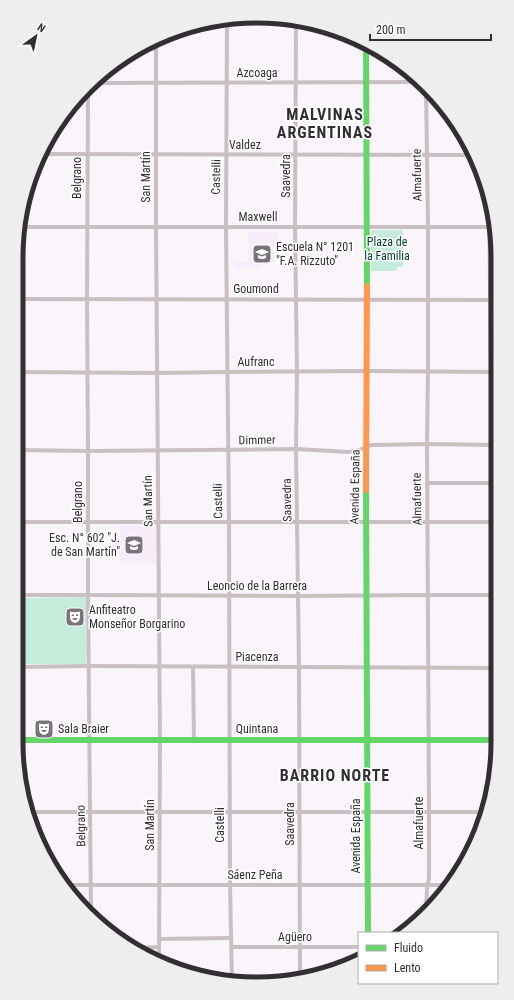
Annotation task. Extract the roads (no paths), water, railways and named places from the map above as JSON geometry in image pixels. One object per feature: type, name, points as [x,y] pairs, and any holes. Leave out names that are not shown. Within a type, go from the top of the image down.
[{"type":"main road","name":"Avenida España","points":[[366,50],[366,667],[368,932]]},
{"type":"main road","name":"Quintana","points":[[23,741],[491,740]]},
{"type":"street","name":"Castelli","points":[[227,25],[226,300],[232,975]]},
{"type":"street","name":"Saavedra","points":[[296,26],[295,227],[300,741],[300,973]]},
{"type":"street","name":"San Martín","points":[[156,46],[160,667],[159,955]]},
{"type":"street","name":"Azcoaga","points":[[101,83],[412,82]]},
{"type":"street","name":"Belgrano","points":[[88,96],[88,594],[91,907]]},
{"type":"street","name":"Almafuerte","points":[[426,96],[428,226],[427,482],[429,741],[429,878],[427,885],[426,904]]},
{"type":"street","name":"Valdez","points":[[47,154],[467,154]]},
{"type":"street","name":"Maxwell","points":[[25,227],[489,227]]},
{"type":"street","points":[[489,227],[491,300],[491,596]]},
{"type":"street","name":"Goumond","points":[[23,299],[491,300]]},
{"type":"street","name":"Aufranc","points":[[23,372],[158,374],[367,371],[491,372]]},
{"type":"street","name":"Dimmer","points":[[23,446],[88,451],[296,449],[349,452],[375,445],[491,445]]},
{"type":"street","points":[[427,482],[491,483]]},
{"type":"street","points":[[23,522],[491,522]]},
{"type":"street","name":"Leoncio de la Barrera","points":[[23,595],[491,596]]},
{"type":"street","name":"Piacenza","points":[[23,667],[491,668]]},
{"type":"street","points":[[194,667],[194,740]]},
{"type":"street","points":[[33,812],[481,812]]},
{"type":"street","name":"Sáenz Peña","points":[[71,885],[443,885]]},
{"type":"street","points":[[159,939],[231,938]]},
{"type":"street","points":[[143,948],[159,947]]},
{"type":"street","name":"Agüero","points":[[231,947],[358,947]]},
{"type":"place","name":"Escuela N° 1201 \"F.A. Rizzuto\"","points":[[262,254]]},
{"type":"place","name":"Esc. N° 602 \"J. de San Martín\"","points":[[134,545]]},
{"type":"place","name":"Anfiteatro Monseñor Borgarino","points":[[75,617]]},
{"type":"place","name":"Sala Braier","points":[[44,729]]},
{"type":"district","name":"MALVINAS ARGENTINAS","points":[[325,123]]},
{"type":"district","name":"BARRIO NORTE","points":[[335,775]]},
{"type":"park label","name":"Plaza de la Familia","points":[[387,249]]}]
